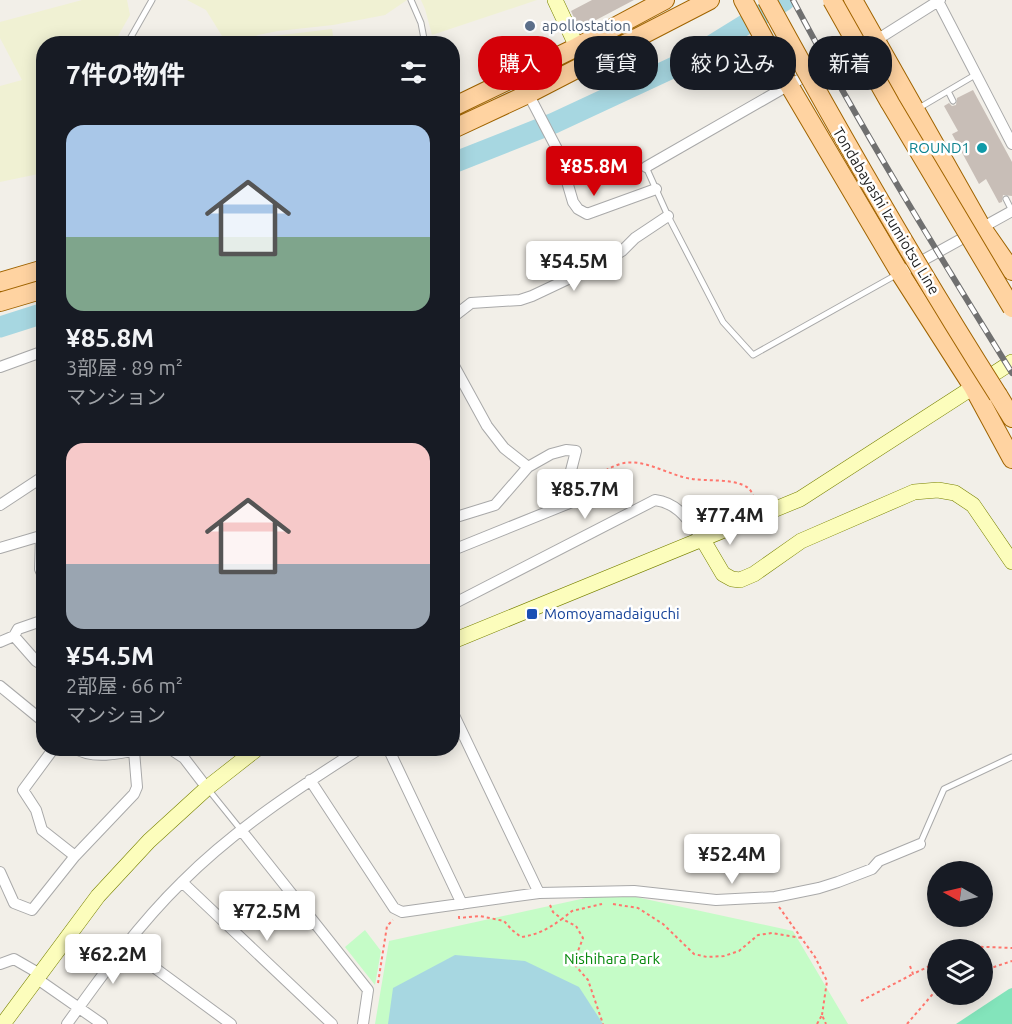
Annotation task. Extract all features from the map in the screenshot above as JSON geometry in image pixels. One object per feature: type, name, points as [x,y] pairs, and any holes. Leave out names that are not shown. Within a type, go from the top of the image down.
[{"type":"main road","points":[[598,36],[665,0]]},
{"type":"main road","points":[[460,126],[532,100],[710,0]]},
{"type":"main road","points":[[743,0],[763,36]]},
{"type":"main road","name":"Tondabayashi Izumiotsu Line","points":[[767,0],[838,129],[1012,418]]},
{"type":"main road","points":[[832,0],[890,103],[1012,308]]},
{"type":"main road","points":[[853,0],[872,36]]},
{"type":"main road","points":[[892,70],[982,228],[1012,271]]},
{"type":"main road","points":[[460,104],[489,90]]},
{"type":"main road","points":[[792,90],[900,273],[973,387],[1012,459]]},
{"type":"main road","points":[[0,282],[36,271]]},
{"type":"main road","points":[[0,302],[36,291]]},
{"type":"street","points":[[555,0],[574,41]]},
{"type":"street","points":[[883,36],[939,1],[1012,144]]},
{"type":"street","points":[[527,90],[558,151],[573,202],[578,209],[587,214],[656,189]]},
{"type":"street","points":[[646,167],[780,90]]},
{"type":"street","points":[[900,273],[1012,211]]},
{"type":"street","points":[[460,312],[471,303],[520,300],[532,296],[604,262],[622,251],[635,237],[668,216]]},
{"type":"street","points":[[0,367],[36,354]]},
{"type":"street","points":[[460,638],[800,499],[1012,362]]},
{"type":"street","points":[[460,376],[488,426],[504,448],[528,467]]},
{"type":"street","points":[[460,517],[495,505],[528,467],[551,454],[566,450],[576,451],[567,486],[572,502],[460,547]]},
{"type":"street","points":[[0,505],[36,481]]},
{"type":"street","points":[[460,600],[655,500],[677,507],[703,540],[723,574],[732,579],[740,580],[754,574],[801,541],[914,492],[938,490],[955,493],[973,505],[1012,562]]},
{"type":"street","points":[[0,548],[36,538]]},
{"type":"street","points":[[0,642],[14,636],[18,629],[36,623]]},
{"type":"street","points":[[14,636],[36,660]]},
{"type":"street","points":[[0,686],[36,715]]},
{"type":"street","points":[[460,728],[538,893]]},
{"type":"street","points":[[48,756],[23,790],[36,810],[42,830],[75,856]]},
{"type":"street","points":[[0,872],[14,903],[32,910],[75,856],[134,794],[137,787],[134,756]]},
{"type":"street","points":[[181,756],[207,788]]},
{"type":"street","points":[[3,1024],[98,896],[149,841],[207,788],[248,756]]},
{"type":"street","points":[[67,1024],[125,946],[182,882],[241,830],[310,780],[348,756]]},
{"type":"street","points":[[392,756],[461,908]]},
{"type":"street","points":[[310,780],[394,908],[402,912],[461,908],[538,893],[634,891],[716,900],[775,897],[838,882],[872,869],[879,861],[920,844]]},
{"type":"street","points":[[241,830],[368,990],[363,1024]]},
{"type":"street","points":[[182,882],[332,1024]]},
{"type":"street","points":[[125,946],[231,1024]]},
{"type":"street","points":[[0,964],[14,959],[102,1024]]},
{"type":"lane","points":[[132,36],[152,0]]},
{"type":"lane","points":[[411,0],[421,22],[424,36]]},
{"type":"lane","points":[[915,110],[976,75]]},
{"type":"lane","points":[[948,91],[953,101]]},
{"type":"lane","points":[[646,167],[668,216],[723,322],[753,355],[900,273]]},
{"type":"lane","points":[[1006,199],[1012,211]]},
{"type":"lane","points":[[920,844],[944,789],[1012,758]]},
{"type":"lane","points":[[207,788],[241,830]]},
{"type":"path","points":[[572,502],[579,498],[589,482],[603,472],[621,464],[641,465],[659,468],[689,479],[746,486],[754,495],[755,518]]},
{"type":"path","points":[[775,897],[776,904],[802,938],[827,981],[822,1015],[817,1024]]},
{"type":"path","points":[[549,903],[553,912],[580,930],[582,942],[575,965],[588,980],[603,1024]]},
{"type":"path","points":[[461,908],[459,918],[480,916],[504,921],[521,937],[533,936],[548,929],[572,911],[606,903],[638,908],[663,924],[694,954],[707,957],[724,956],[738,951],[758,935],[772,933],[802,938]]},
{"type":"path","points":[[378,985],[387,926],[393,919]]},
{"type":"path","points":[[993,947],[1012,948]]},
{"type":"path","points":[[993,967],[1012,961]]},
{"type":"path","points":[[910,966],[913,974]]},
{"type":"path","points":[[861,1002],[927,967]]},
{"type":"path","points":[[909,1023],[927,1001]]},
{"type":"path","points":[[822,1015],[826,1024]]},
{"type":"green space","points":[[82,0],[127,0],[130,15],[118,36],[36,36],[36,174],[0,182],[0,86],[22,80],[0,38],[0,22]]},
{"type":"green space","points":[[187,0],[407,0],[385,15],[256,36],[222,36],[206,10]]},
{"type":"green space","points":[[421,0],[537,0],[432,35]]},
{"type":"green space","points":[[332,29],[333,36],[273,36]]},
{"type":"green space","name":"Nishihara Park","points":[[613,892],[793,931],[848,1024],[375,1024],[389,941]]},
{"type":"green space","points":[[365,930],[381,951],[375,985],[345,947]]},
{"type":"green space","points":[[1012,988],[1012,1024],[956,1024],[985,1005],[993,1005],[993,1000]]},
{"type":"water","points":[[455,955],[525,961],[579,987],[603,1024],[388,1024],[393,988]]},
{"type":"building","points":[[592,0],[634,0],[579,29],[571,11]]},
{"type":"building","name":"ROUND1","points":[[973,90],[1012,162],[1012,196],[1003,195],[1002,202],[999,203],[986,179],[979,184],[952,134],[958,131],[944,106],[949,103],[952,106],[956,105],[957,98]]},
{"type":"waterway","points":[[460,160],[554,123],[685,62],[785,0]]},
{"type":"waterway","points":[[0,327],[36,316]]},
{"type":"railway","points":[[793,0],[872,141],[1012,373]]},
{"type":"place","name":"apollostation","points":[[530,26]]},
{"type":"place","name":"ROUND1","points":[[982,148]]},
{"type":"place","name":"Momoyamadaiguchi","points":[[532,614]]}]
